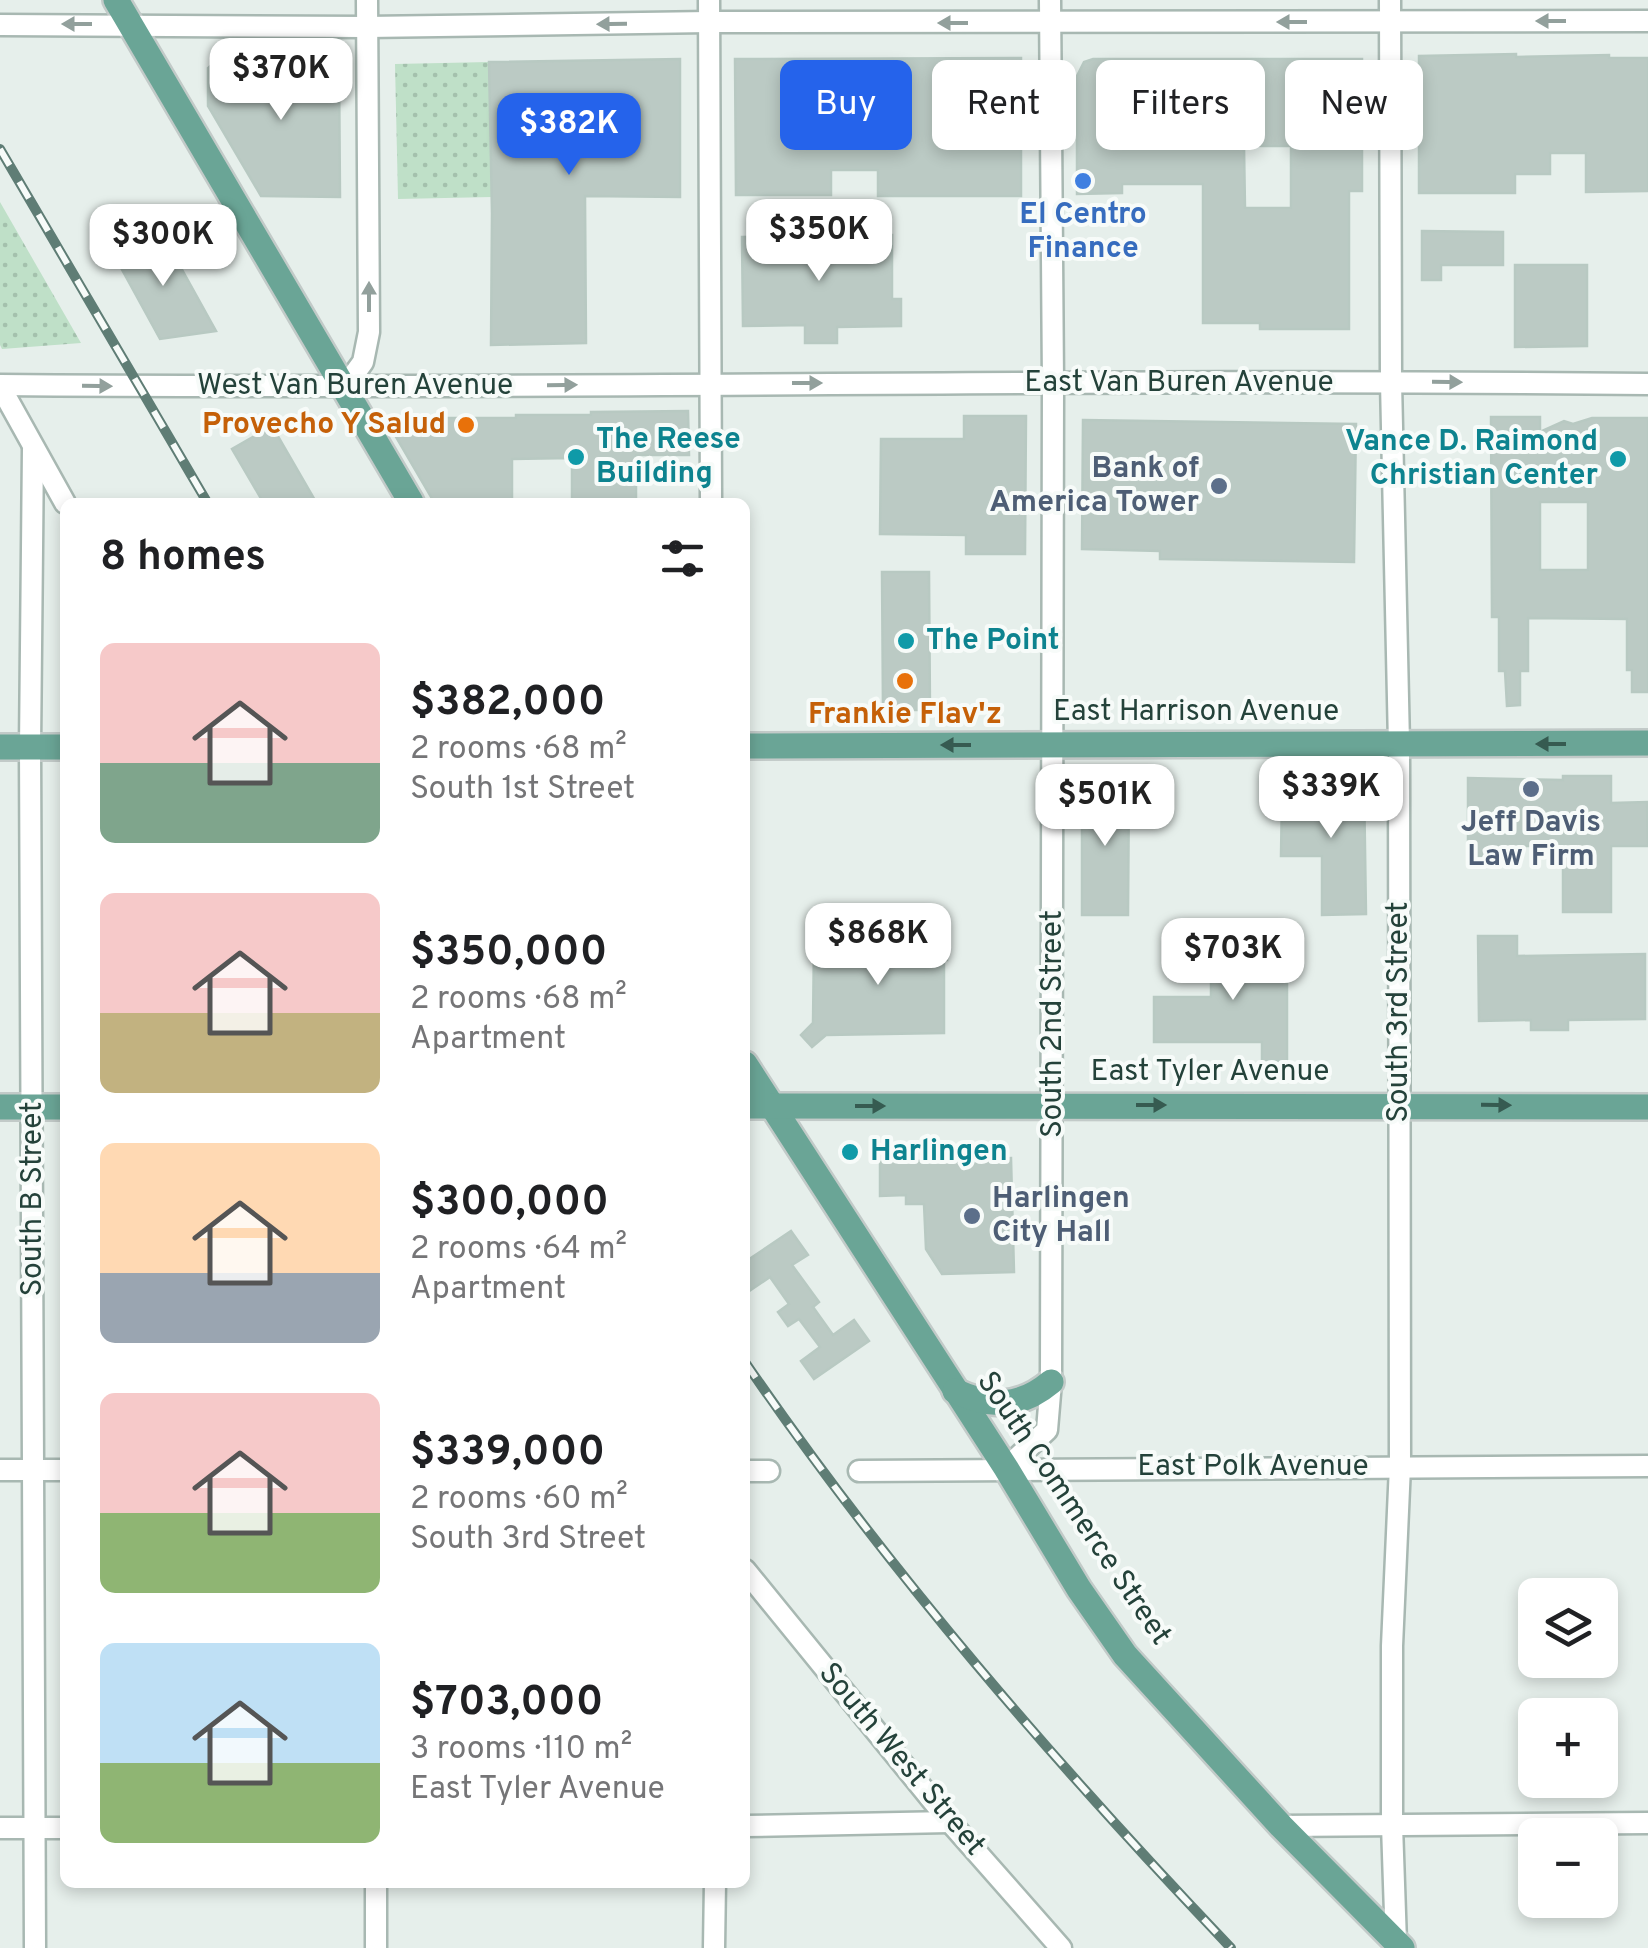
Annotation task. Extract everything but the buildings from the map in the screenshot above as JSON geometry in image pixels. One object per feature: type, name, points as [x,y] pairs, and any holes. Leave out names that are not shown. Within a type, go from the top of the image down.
[{"type":"main road","points":[[116,0],[410,498]]},
{"type":"main road","name":"East Harrison Avenue","points":[[750,746],[1648,743]]},
{"type":"main road","points":[[0,747],[60,746]]},
{"type":"main road","name":"South Commerce Street","points":[[750,1072],[1125,1655],[1281,1826],[1399,1945]]},
{"type":"main road","name":"East Tyler Avenue","points":[[750,1106],[1648,1107]]},
{"type":"main road","points":[[0,1107],[60,1107]]},
{"type":"main road","points":[[955,1391],[980,1403],[1006,1403],[1035,1395],[1051,1382]]},
{"type":"street","points":[[344,388],[362,362],[369,332],[367,0]]},
{"type":"street","points":[[709,0],[711,498]]},
{"type":"street","name":"South 2nd Street","points":[[1006,1468],[1048,1430],[1051,1382],[1054,1105],[1050,0]]},
{"type":"street","points":[[0,25],[1050,23],[1390,11],[1648,21]]},
{"type":"street","name":"South 3rd Street","points":[[1390,11],[1400,1466],[1392,1646],[1392,1824],[1399,1945]]},
{"type":"street","name":"East Van Buren Avenue","points":[[710,383],[1648,384]]},
{"type":"street","name":"West Van Buren Avenue","points":[[0,386],[344,388],[710,383]]},
{"type":"street","points":[[0,386],[62,498]]},
{"type":"street","name":"South B Street","points":[[33,449],[30,747],[35,1948]]},
{"type":"street","name":"East Polk Avenue","points":[[859,1470],[1648,1466]]},
{"type":"street","points":[[0,1470],[60,1470]]},
{"type":"street","points":[[750,1471],[770,1471]]},
{"type":"street","name":"South West Street","points":[[750,1576],[950,1822],[1060,1947]]},
{"type":"street","points":[[750,1826],[950,1822]]},
{"type":"street","points":[[1281,1826],[1648,1823]]},
{"type":"street","points":[[0,1828],[60,1828]]},
{"type":"street","points":[[376,1888],[376,1948]]},
{"type":"street","points":[[714,1948],[715,1888]]},
{"type":"green space","points":[[489,62],[492,197],[398,199],[395,64]]},
{"type":"green space","points":[[0,202],[81,343],[2,349]]},
{"type":"railway","points":[[0,149],[205,498]]},
{"type":"railway","points":[[750,1369],[857,1516],[976,1665],[1231,1948]]},
{"type":"place","name":"El Centro Finance","points":[[1083,181]]},
{"type":"place","name":"Provecho Y Salud","points":[[466,425]]},
{"type":"place","name":"The Reese Building","points":[[576,457]]},
{"type":"place","name":"Vance D. Raimond Christian Center","points":[[1618,459]]},
{"type":"place","name":"Bank of America Tower","points":[[1219,486]]},
{"type":"place","name":"The Point","points":[[906,641]]},
{"type":"place","name":"Frankie Flav'z","points":[[905,681]]},
{"type":"place","name":"Jeff Davis Law Firm","points":[[1531,789]]},
{"type":"place","name":"Harlingen","points":[[850,1152]]},
{"type":"place","name":"Harlingen City Hall","points":[[972,1216]]}]
